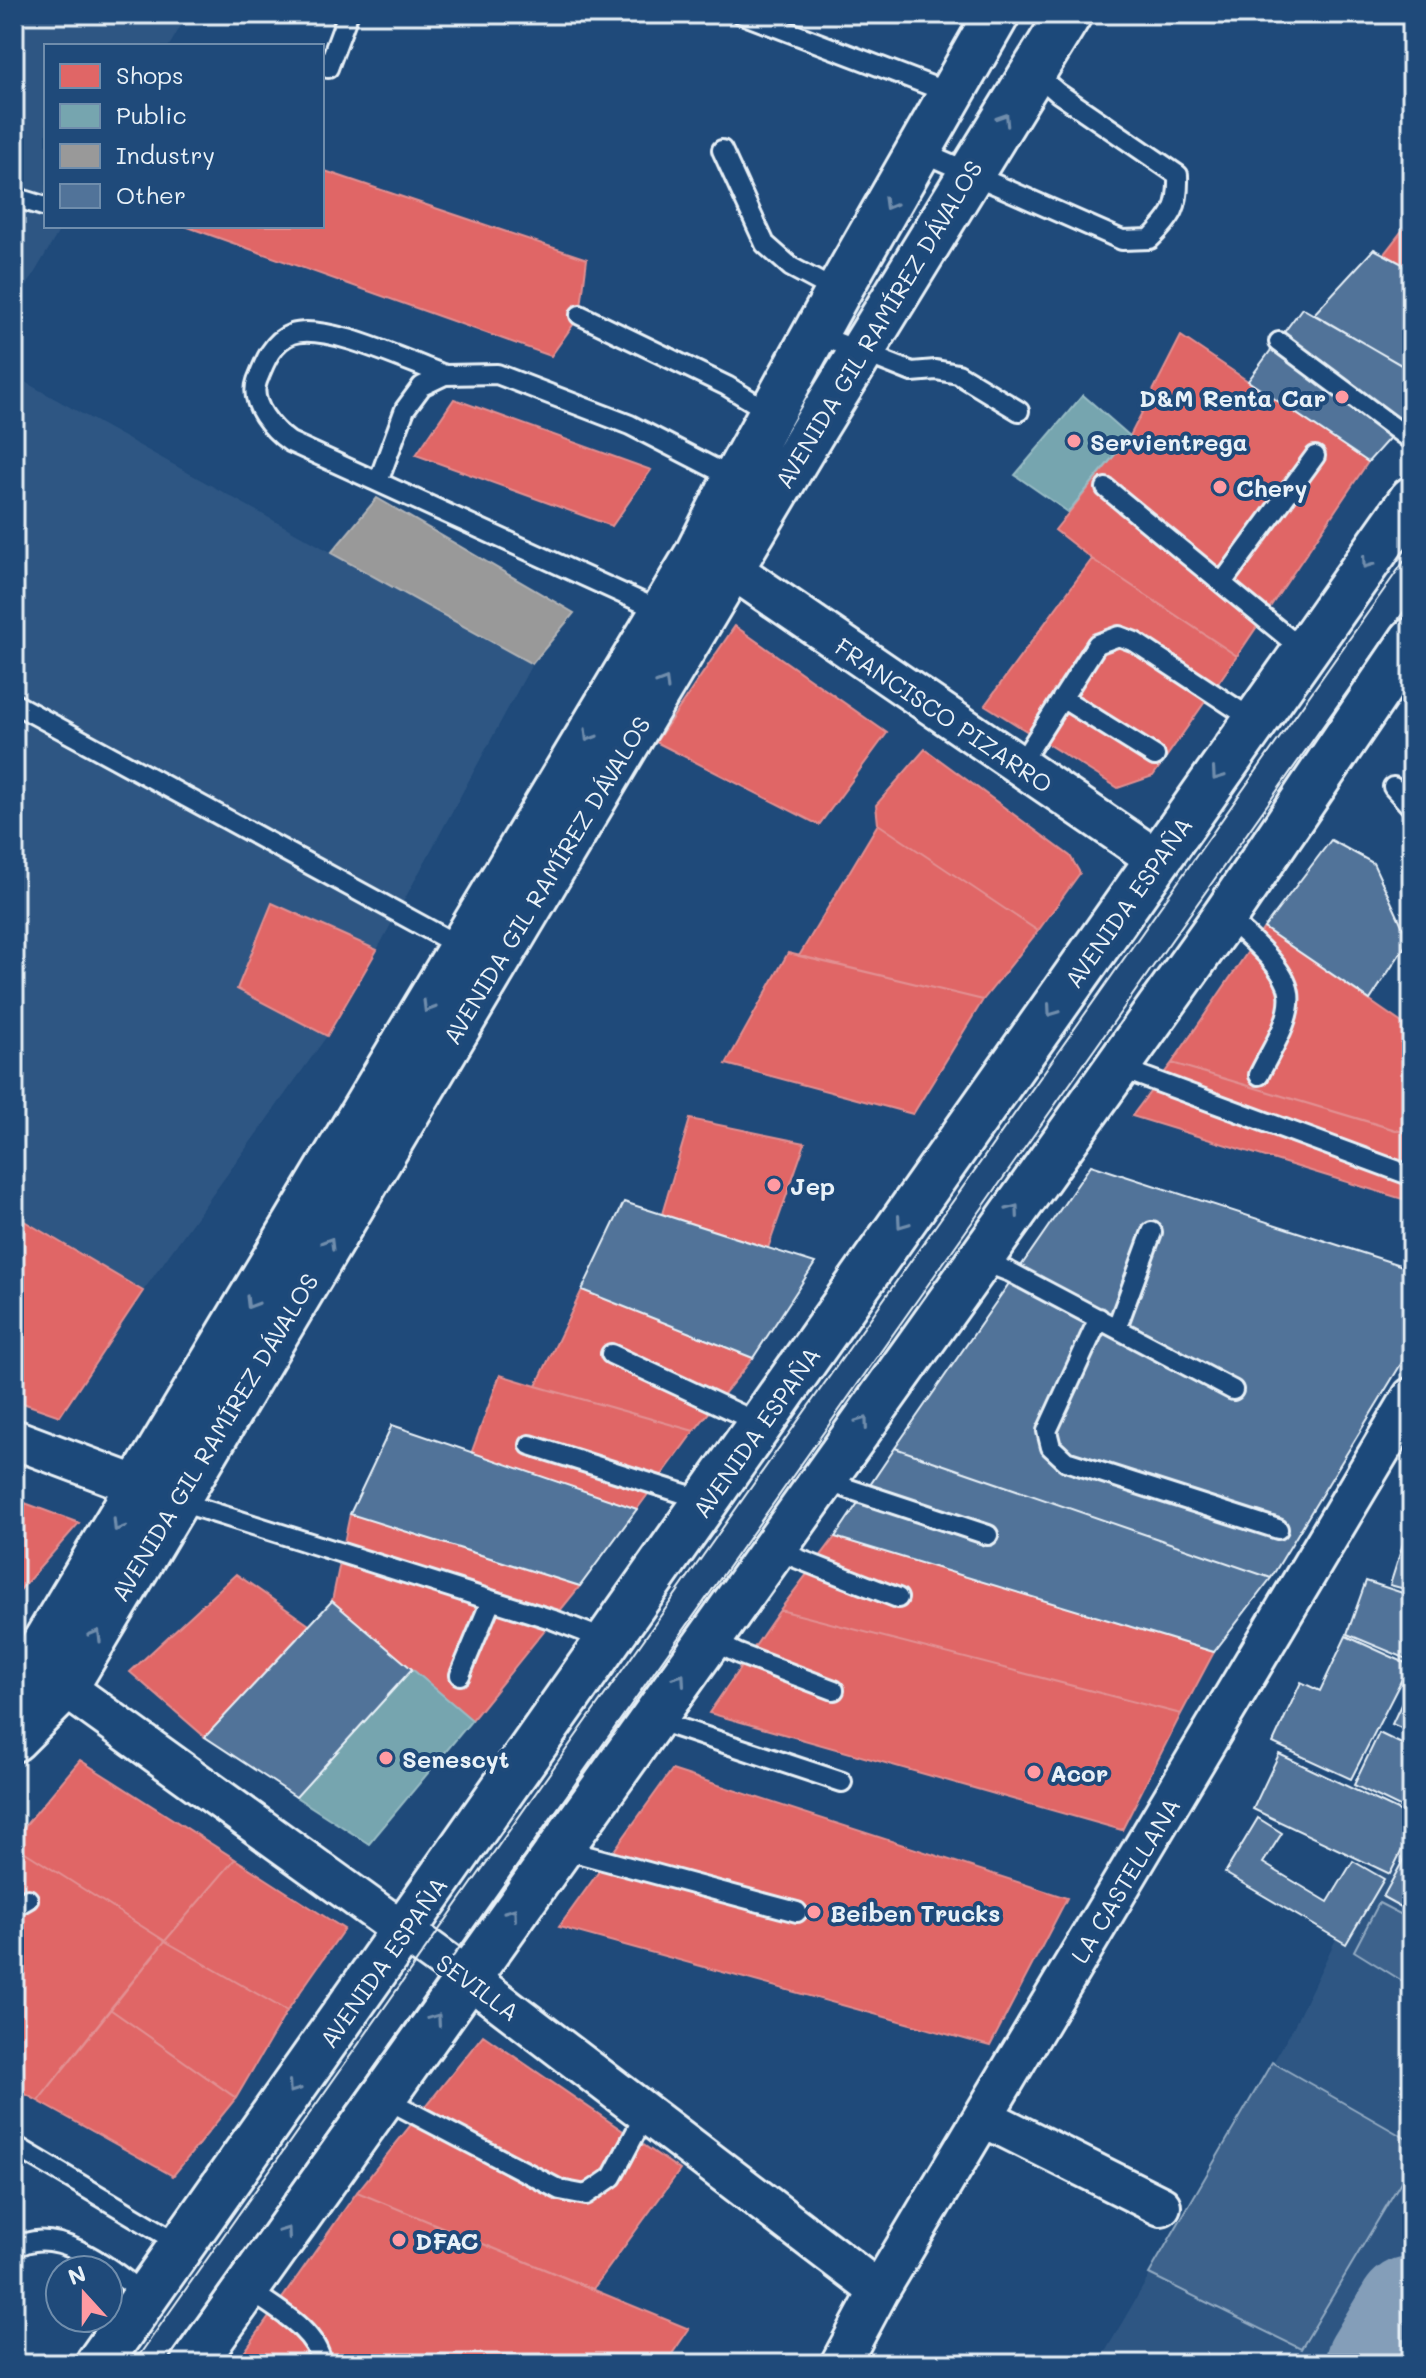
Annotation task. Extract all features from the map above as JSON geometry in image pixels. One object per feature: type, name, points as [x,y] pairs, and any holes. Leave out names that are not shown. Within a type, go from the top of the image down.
[{"type":"main road","name":"AVENIDA GIL RAMÍREZ DÁVALOS","points":[[14,1739],[37,1678],[158,1494],[716,559],[791,424],[816,334],[997,14]]},
{"type":"main road","name":"AVENIDA GIL RAMÍREZ DÁVALOS","points":[[158,1494],[463,948],[663,612],[716,559],[735,479],[862,355],[969,173],[1069,14]]},
{"type":"main road","name":"AVENIDA ESPAÑA","points":[[98,2364],[1412,499]]},
{"type":"main road","points":[[193,2364],[1225,916],[1412,640]]},
{"type":"street","name":"FRANCISCO PIZARRO","points":[[716,559],[1158,860]]},
{"type":"street","name":"LA CASTELLANA","points":[[840,2364],[879,2291],[1412,1397]]},
{"type":"street","points":[[14,1439],[158,1494]]},
{"type":"street","name":"SEVILLA","points":[[37,1678],[467,1977],[879,2291]]},
{"type":"street","points":[[983,2117],[1161,2206]]},
{"type":"lane","points":[[328,68],[348,14]]},
{"type":"lane","points":[[742,14],[952,94]]},
{"type":"lane","points":[[919,151],[1122,240],[1150,239],[1167,222],[1179,201],[1178,175],[1058,93],[1034,72]]},
{"type":"lane","points":[[722,150],[765,244],[791,267],[838,292]]},
{"type":"lane","points":[[14,197],[44,206]]},
{"type":"lane","points":[[580,315],[727,386],[791,424]]},
{"type":"lane","points":[[663,612],[290,442],[273,430],[258,404],[255,386],[269,351],[292,334],[321,332],[445,375],[497,374],[630,425],[735,479]]},
{"type":"lane","points":[[816,334],[862,355],[912,372],[936,370],[958,374],[1019,411]]},
{"type":"lane","points":[[1279,342],[1412,441]]},
{"type":"lane","points":[[378,482],[405,409],[422,386],[445,375]]},
{"type":"lane","points":[[1222,583],[1315,456]]},
{"type":"lane","points":[[1106,488],[1304,651]]},
{"type":"lane","points":[[1019,766],[1097,644],[1119,636],[1135,642],[1255,721]]},
{"type":"lane","points":[[1062,698],[1155,756]]},
{"type":"lane","points":[[17,705],[463,948]]},
{"type":"lane","points":[[1393,787],[1412,808]]},
{"type":"lane","points":[[1225,916],[1266,953],[1289,992],[1285,1019],[1259,1075]]},
{"type":"lane","points":[[1117,1067],[1412,1176]]},
{"type":"lane","points":[[1117,1327],[1152,1232]]},
{"type":"lane","points":[[979,1260],[1010,1272],[1233,1390]]},
{"type":"lane","points":[[1099,1318],[1047,1431],[1051,1447],[1066,1461],[1278,1529]]},
{"type":"lane","points":[[611,1354],[761,1424]]},
{"type":"lane","points":[[530,1445],[707,1501]]},
{"type":"lane","points":[[822,1480],[988,1535]]},
{"type":"lane","points":[[158,1494],[608,1641]]},
{"type":"lane","points":[[773,1549],[898,1598]]},
{"type":"lane","points":[[460,1675],[491,1601]]},
{"type":"lane","points":[[708,1639],[834,1690]]},
{"type":"lane","points":[[652,1719],[842,1782]]},
{"type":"lane","points":[[559,1848],[797,1912]]},
{"type":"lane","points":[[382,2097],[548,2184],[586,2195],[612,2177],[646,2113]]},
{"type":"lane","points":[[14,2145],[182,2245]]},
{"type":"lane","points":[[14,2249],[47,2241],[95,2256],[146,2296]]},
{"type":"lane","points":[[246,2288],[309,2337],[320,2351],[322,2364]]},
{"type":"shaded area","points":[[14,14],[188,14],[170,44],[44,44],[44,228],[61,228],[14,308]]},
{"type":"shaded area","points":[[14,376],[532,664],[377,950],[272,903],[237,989],[327,1036],[143,1291],[14,1215]]},
{"type":"shaded area","points":[[1412,1809],[1412,2364],[1098,2364],[1292,2030],[1335,1941]]},
{"type":"shaded area","points":[[1379,1903],[1412,1920],[1412,1987],[1354,1951]]},
{"type":"shaded area","points":[[1272,2062],[1412,2142],[1412,2163],[1301,2349],[1149,2274]]},
{"type":"building: Shops","points":[[324,171],[587,259],[580,315],[551,356],[191,228],[324,228]]},
{"type":"building: Shops","points":[[1412,218],[1412,269],[1384,254]]},
{"type":"building: Shops","name":"Chery","points":[[1181,336],[1368,462],[1237,656],[1092,559],[1055,530],[1130,436]]},
{"type":"building: Shops","points":[[454,399],[651,470],[612,526],[416,455]]},
{"type":"building: Shops","points":[[1092,559],[1237,656],[1153,776],[1118,788],[985,705]]},
{"type":"building: Shops","points":[[735,626],[887,733],[819,825],[656,742]]},
{"type":"building: Shops","points":[[925,749],[1070,856],[1080,873],[1038,931],[878,824],[876,805]]},
{"type":"building: Shops","points":[[878,824],[1038,931],[983,1000],[799,956]]},
{"type":"building: Shops","points":[[272,903],[377,950],[327,1036],[237,989]]},
{"type":"building: Shops","points":[[1264,928],[1412,1030],[1403,1132],[1172,1063]]},
{"type":"building: Shops","points":[[788,953],[983,1000],[913,1114],[726,1064]]},
{"type":"building: Shops","points":[[1172,1063],[1412,1135],[1412,1202],[1132,1116]]},
{"type":"building: Shops","points":[[690,1119],[805,1143],[768,1248],[662,1214]]},
{"type":"building: Shops","points":[[14,1215],[143,1291],[60,1416],[14,1400]]},
{"type":"building: Shops","points":[[582,1290],[753,1358],[694,1431],[536,1386]]},
{"type":"building: Shops","points":[[500,1375],[694,1431],[637,1509],[471,1454]]},
{"type":"building: Shops","points":[[14,1499],[79,1523],[14,1597]]},
{"type":"building: Shops","points":[[350,1514],[580,1586],[472,1720],[332,1601]]},
{"type":"building: Shops","points":[[835,1537],[1214,1652],[1181,1714],[780,1610]]},
{"type":"building: Shops","points":[[236,1574],[309,1625],[205,1737],[130,1672]]},
{"type":"building: Shops","name":"Acor","points":[[780,1610],[1181,1714],[1122,1830],[709,1713]]},
{"type":"building: Shops","points":[[80,1760],[235,1859],[165,1941],[14,1845],[14,1839]]},
{"type":"building: Shops","name":"Beiben Trucks","points":[[672,1770],[1067,1898],[990,2046],[559,1927]]},
{"type":"building: Shops","points":[[14,1845],[165,1941],[38,2101],[14,2088]]},
{"type":"building: Shops","points":[[235,1859],[344,1929],[287,2011],[165,1941]]},
{"type":"building: Shops","points":[[165,1941],[287,2011],[236,2098],[110,2009]]},
{"type":"building: Shops","points":[[110,2009],[236,2098],[173,2176],[38,2101]]},
{"type":"building: Shops","points":[[483,2035],[680,2170],[593,2289],[357,2192]]},
{"type":"building: Shops","name":"DFAC","points":[[357,2192],[689,2329],[665,2364],[236,2364]]},
{"type":"building: Public","points":[[1083,395],[1130,436],[1068,512],[1015,475]]},
{"type":"building: Public","name":"Senescyt","points":[[412,1669],[472,1720],[369,1844],[296,1797]]},
{"type":"building: Industry","points":[[377,498],[574,613],[532,664],[331,553]]},
{"type":"building: Other","points":[[1374,249],[1412,269],[1412,360],[1406,368],[1314,314]]},
{"type":"building: Other","name":"D&M Renta Car","points":[[1302,308],[1412,371],[1412,413],[1368,462],[1248,381]]},
{"type":"building: Other","points":[[1331,840],[1373,863],[1409,940],[1370,1000],[1264,928]]},
{"type":"building: Other","points":[[1091,1165],[1412,1269],[1412,1346],[1271,1578],[895,1448]]},
{"type":"building: Other","points":[[624,1202],[815,1263],[753,1358],[582,1290]]},
{"type":"building: Other","points":[[392,1425],[637,1509],[580,1586],[350,1514]]},
{"type":"building: Other","points":[[895,1448],[1271,1578],[1214,1652],[835,1537]]},
{"type":"building: Other","points":[[1407,1531],[1412,1533],[1412,1591],[1390,1585]]},
{"type":"building: Other","points":[[1366,1581],[1412,1596],[1412,1661],[1347,1634]]},
{"type":"building: Other","points":[[332,1601],[412,1669],[296,1797],[205,1737]]},
{"type":"building: Other","points":[[1346,1636],[1412,1666],[1412,1676],[1405,1673],[1351,1779],[1273,1743],[1301,1682],[1320,1691]]},
{"type":"building: Other","points":[[1412,1681],[1412,1733],[1392,1724]]},
{"type":"building: Other","points":[[1379,1733],[1412,1749],[1412,1813],[1354,1785]]},
{"type":"building: Other","points":[[1279,1754],[1412,1817],[1412,1830],[1390,1874],[1253,1809]]},
{"type":"building: Other","points":[[1258,1818],[1282,1833],[1263,1863],[1328,1902],[1353,1861],[1384,1879],[1346,1944],[1225,1873]]},
{"type":"building: Other","points":[[1412,1844],[1412,1913],[1383,1897]]},
{"type":"taxiway","points":[[1380,2364],[1412,2311]]},
{"type":"tram line","points":[[133,2364],[1412,550]]},
{"type":"tram line","points":[[165,2364],[1412,600]]},
{"type":"place","name":"D&M Renta Car","points":[[1342,397]]},
{"type":"place","name":"Servientrega","points":[[1074,441]]},
{"type":"place","name":"Chery","points":[[1220,487]]},
{"type":"place","name":"Jep","points":[[774,1185]]},
{"type":"place","name":"Senescyt","points":[[386,1758]]},
{"type":"place","name":"Acor","points":[[1034,1772]]},
{"type":"place","name":"Beiben Trucks","points":[[814,1912]]},
{"type":"place","name":"DFAC","points":[[399,2240]]}]
